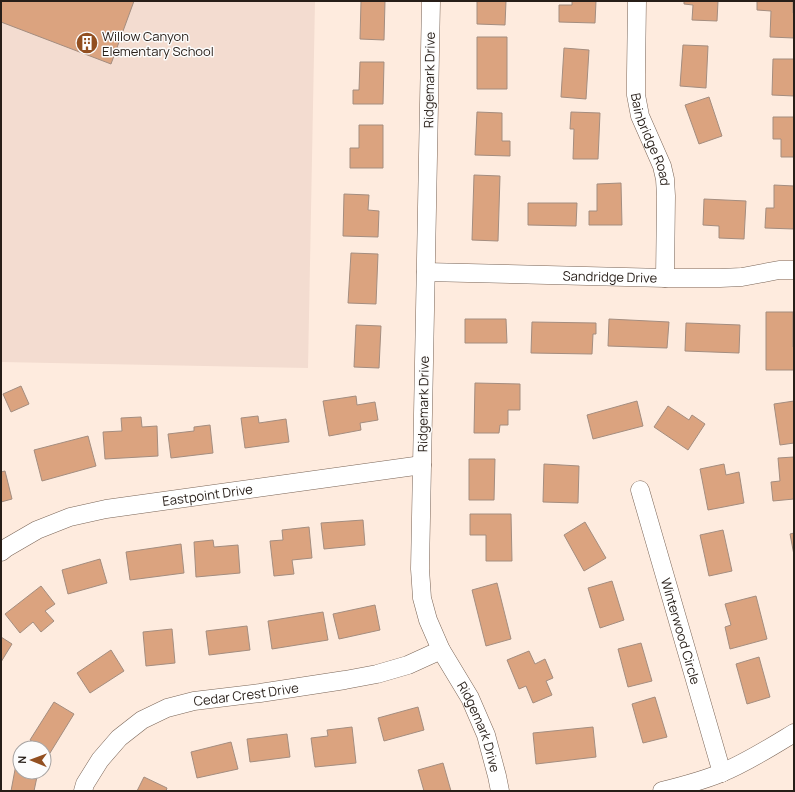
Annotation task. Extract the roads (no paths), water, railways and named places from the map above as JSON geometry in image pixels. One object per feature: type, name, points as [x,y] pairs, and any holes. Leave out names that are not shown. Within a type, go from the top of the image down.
[{"type":"street","name":"Ridgemark Drive","points":[[430,1],[420,569],[422,598],[428,620],[441,650],[470,698],[486,735],[500,791]]},
{"type":"street","name":"Bainbridge Road","points":[[637,1],[636,95],[640,116],[662,166],[665,179],[664,278]]},
{"type":"street","name":"Sandridge Drive","points":[[426,272],[720,278],[742,277],[779,270],[794,270]]},
{"type":"street","name":"Eastpoint Drive","points":[[1,552],[37,530],[70,517],[106,509],[422,465]]},
{"type":"street","name":"Winterwood Circle","points":[[640,490],[722,773]]},
{"type":"street","name":"Cedar Crest Drive","points":[[83,791],[85,784],[100,760],[119,738],[142,720],[167,708],[194,701],[268,692],[377,674],[408,665],[441,650]]},
{"type":"street","points":[[662,791],[684,786],[722,773],[760,754],[794,733]]},
{"type":"place","name":"Willow Canyon Elementary School","points":[[87,43]]}]
